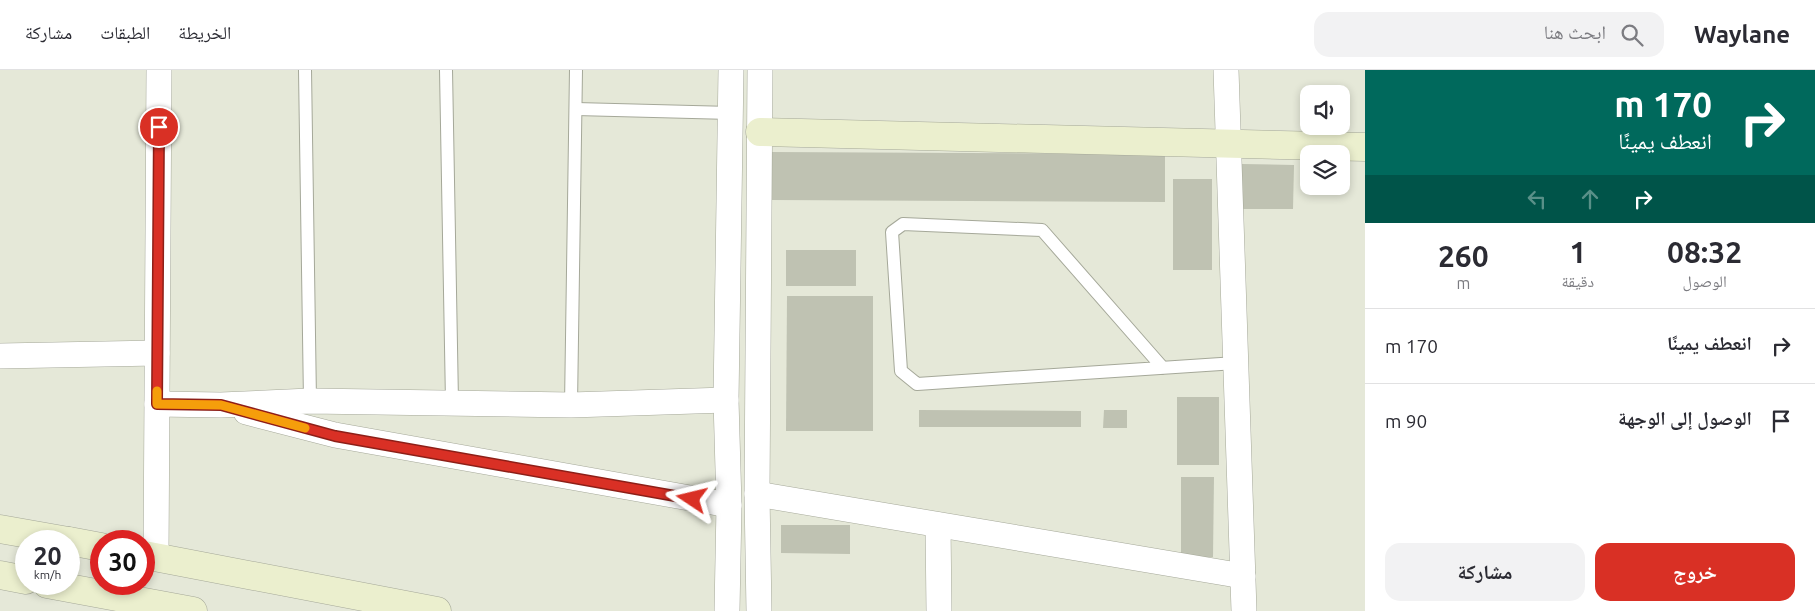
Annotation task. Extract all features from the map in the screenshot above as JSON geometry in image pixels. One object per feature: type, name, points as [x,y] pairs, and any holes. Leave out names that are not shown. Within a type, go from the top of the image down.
[{"type":"street","points":[[151,530],[157,404],[159,70]]},
{"type":"street","points":[[727,611],[729,505],[726,400],[731,70]]},
{"type":"street","points":[[759,611],[757,494],[760,70]]},
{"type":"street","points":[[1226,70],[1244,611]]},
{"type":"street","points":[[760,132],[1365,147]]},
{"type":"street","points":[[0,356],[157,353]]},
{"type":"street","points":[[157,404],[221,405],[310,401],[570,405],[726,400]]},
{"type":"street","points":[[221,405],[335,436],[729,505]]},
{"type":"street","points":[[757,494],[1243,576]]},
{"type":"street","points":[[938,525],[939,611]]},
{"type":"street","points":[[0,528],[15,531]]},
{"type":"street","points":[[155,557],[437,611]]},
{"type":"street","points":[[0,575],[15,578]]},
{"type":"street","points":[[80,590],[193,611]]},
{"type":"lane","points":[[305,70],[310,401]]},
{"type":"lane","points":[[446,70],[452,402]]},
{"type":"lane","points":[[570,405],[576,70]]},
{"type":"lane","points":[[576,109],[731,113]]},
{"type":"lane","points":[[1163,368],[1042,230],[903,224],[892,232],[901,372],[917,384],[1163,368],[1236,363]]},
{"type":"building","points":[[772,152],[1165,154],[1165,202],[772,200]]},
{"type":"building","points":[[1242,164],[1294,165],[1293,209],[1242,209]]},
{"type":"building","points":[[1173,179],[1212,179],[1212,270],[1173,270]]},
{"type":"building","points":[[786,250],[856,250],[856,286],[786,286]]},
{"type":"building","points":[[787,296],[873,296],[873,431],[786,431]]},
{"type":"building","points":[[1177,397],[1219,397],[1219,465],[1177,465]]},
{"type":"building","points":[[919,410],[1081,411],[1081,427],[919,427]]},
{"type":"building","points":[[1104,410],[1127,410],[1127,428],[1103,428]]},
{"type":"building","points":[[1181,477],[1214,477],[1213,557],[1181,557]]},
{"type":"building","points":[[781,525],[850,525],[850,554],[781,553]]},
{"type":"slow traffic","points":[[157,391],[157,404],[221,405],[305,428]]},
{"type":"route","points":[[159,127],[157,404],[221,405],[335,436],[692,499]]}]
